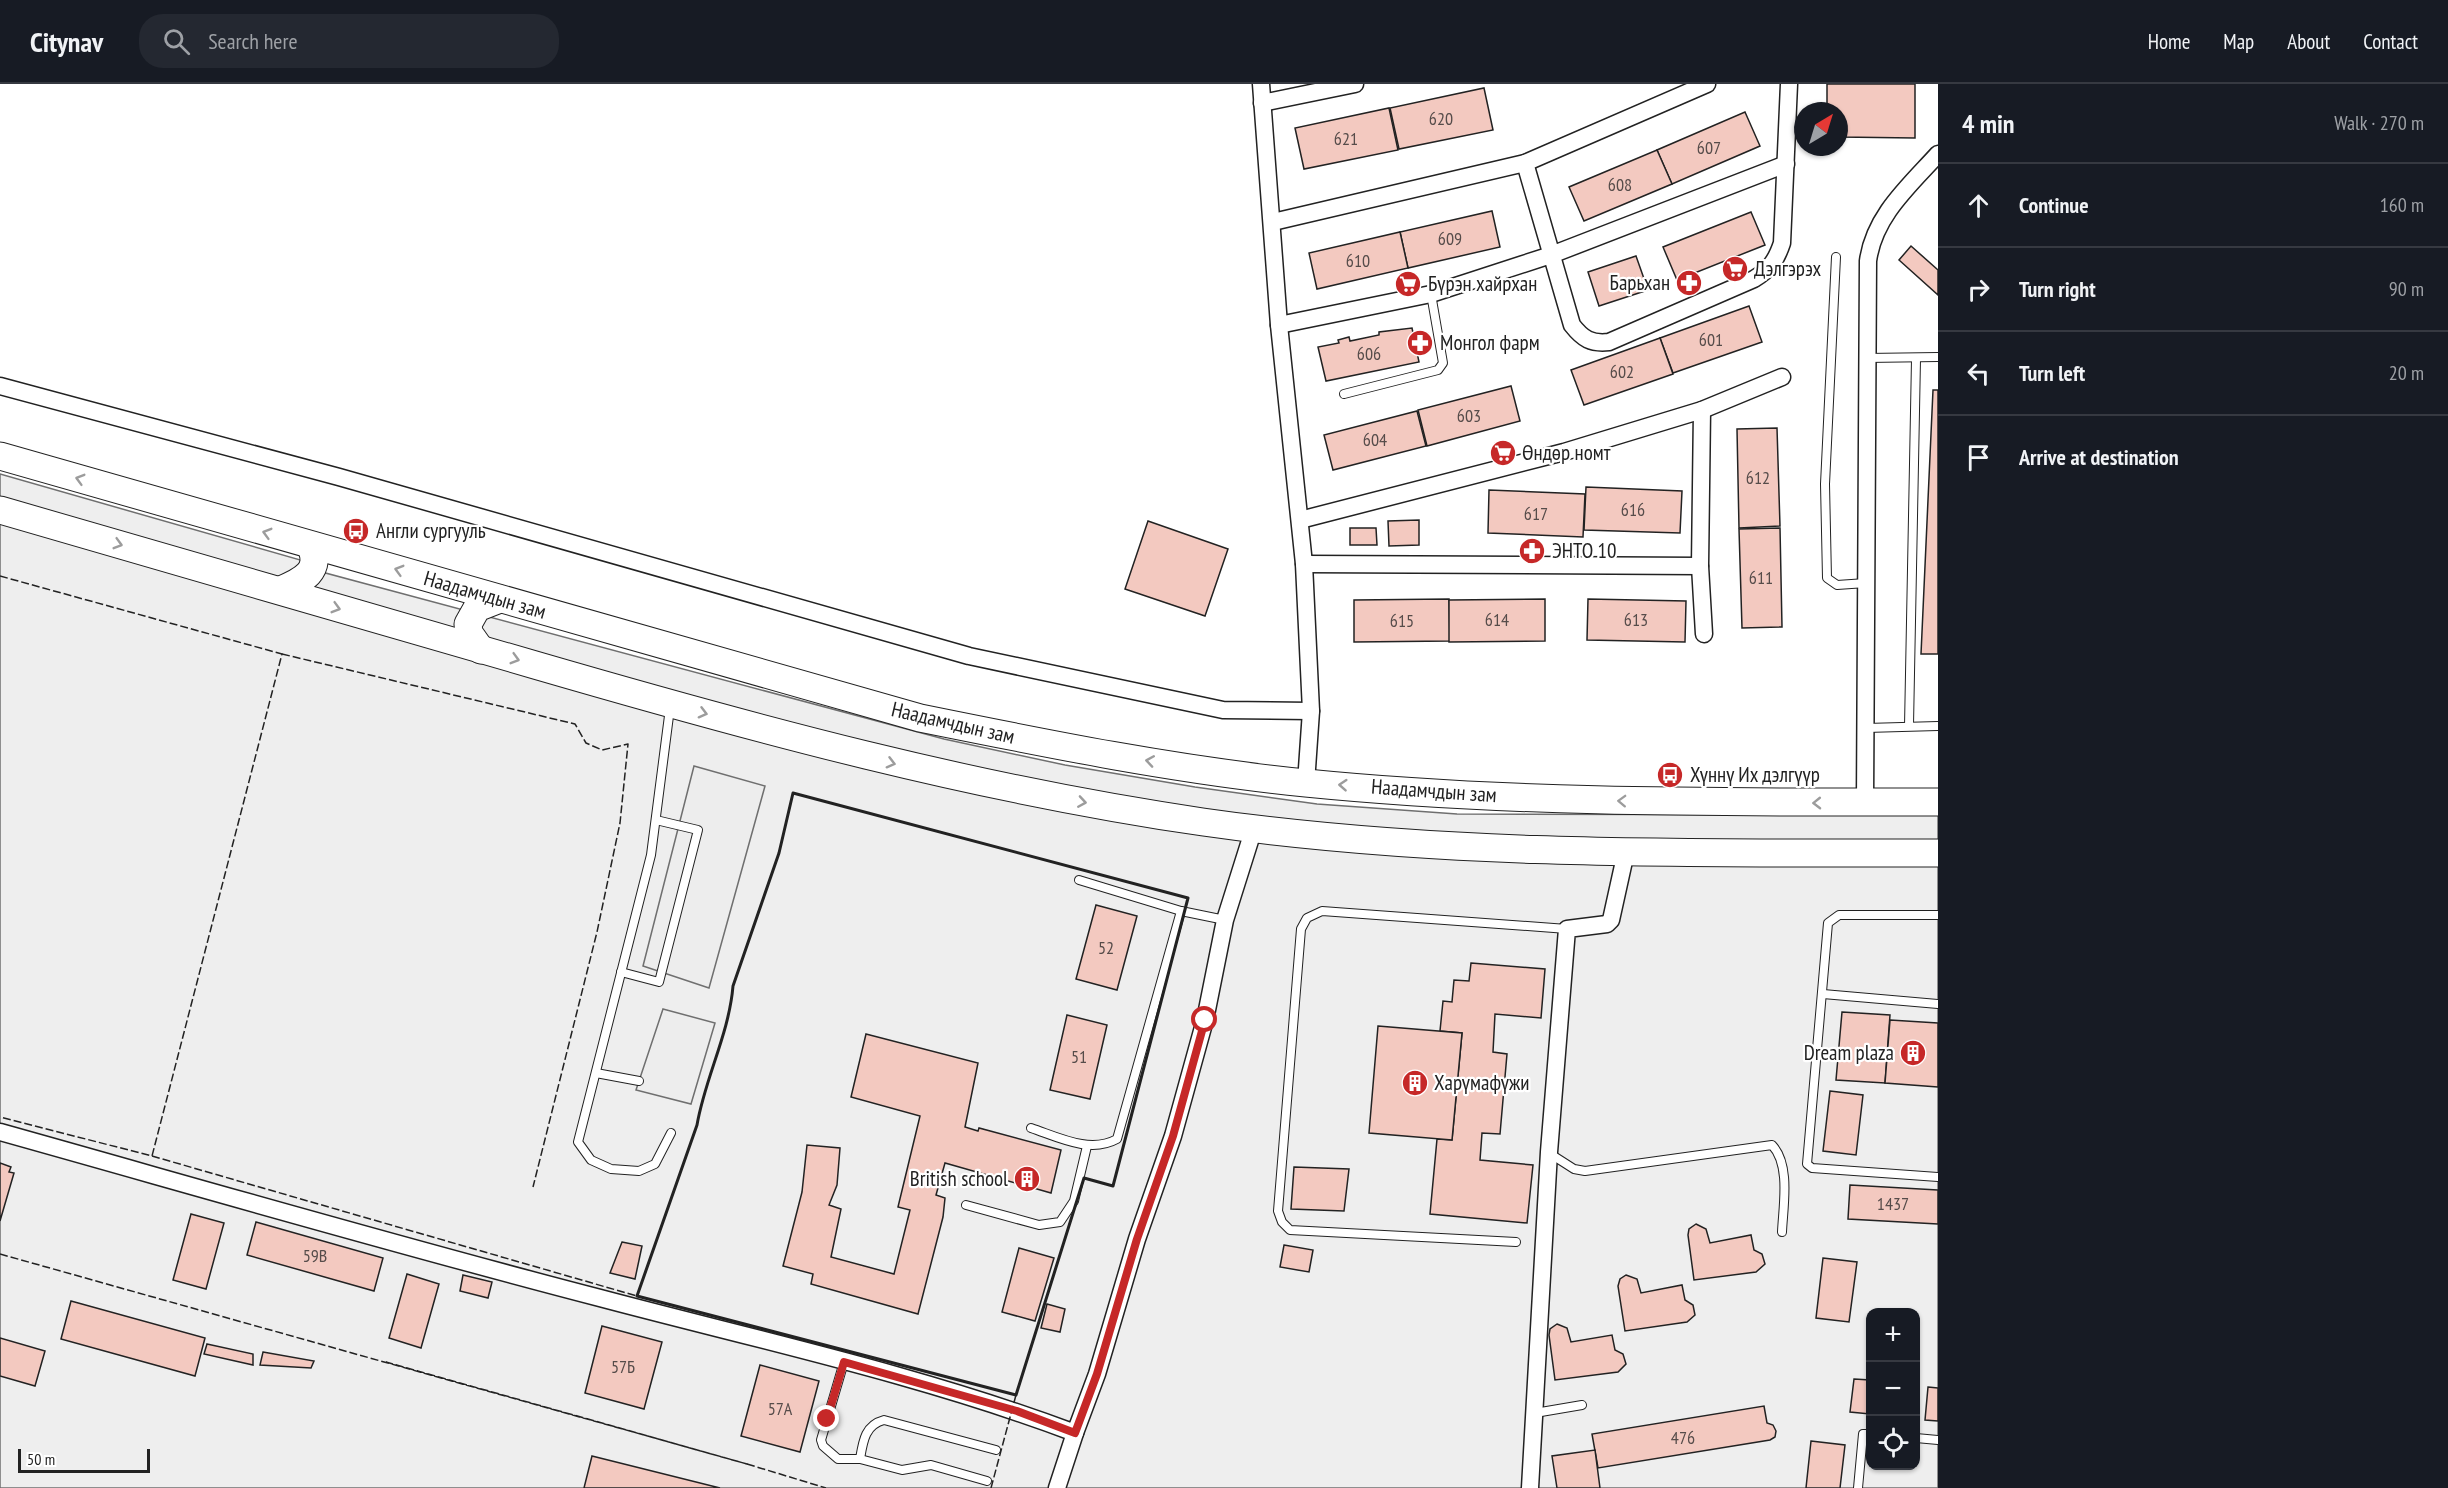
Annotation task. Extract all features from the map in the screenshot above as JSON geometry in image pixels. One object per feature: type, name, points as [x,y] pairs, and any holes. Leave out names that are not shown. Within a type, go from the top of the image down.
[{"type":"highway","name":"Наадамчдын зам","points":[[0,456],[920,718],[1074,749],[1306,783],[1537,798],[1718,804],[1938,802]]},
{"type":"highway","points":[[0,510],[671,704],[910,768],[1060,799],[1328,837],[1529,851],[1938,853]]},
{"type":"highway","points":[[281,590],[300,582],[312,570],[314,554],[309,545]]},
{"type":"highway","points":[[481,650],[469,633],[468,624],[477,608],[500,599]]},
{"type":"street","points":[[1261,84],[1279,325],[1305,564],[1311,711],[1306,783]]},
{"type":"street","points":[[1262,103],[1355,84]]},
{"type":"street","points":[[1273,222],[1525,163],[1707,84]]},
{"type":"street","points":[[1525,163],[1572,324],[1581,337],[1594,344],[1609,342],[1768,271],[1777,259],[1782,243],[1790,84]]},
{"type":"street","points":[[1865,802],[1866,276],[1875,232],[1885,214],[1938,154]]},
{"type":"street","points":[[1279,325],[1431,294],[1551,255],[1786,164]]},
{"type":"street","points":[[1300,519],[1564,452],[1702,410],[1782,377]]},
{"type":"street","points":[[0,386],[339,477],[969,656],[1223,710],[1311,711]]},
{"type":"street","points":[[1702,410],[1700,566],[1704,634]]},
{"type":"street","points":[[1305,564],[1700,566]]},
{"type":"street","points":[[1057,1488],[1097,1374],[1137,1239],[1173,1136],[1205,1020],[1225,920],[1254,828]]},
{"type":"street","points":[[1530,1488],[1549,1152],[1567,928],[1607,924],[1611,920],[1626,852]]},
{"type":"street","points":[[0,1132],[462,1262],[844,1362],[1017,1411],[1075,1433]]},
{"type":"lane","points":[[1836,257],[1826,484],[1827,578],[1837,585],[1866,583]]},
{"type":"lane","points":[[1344,394],[1437,370],[1443,363],[1431,294]]},
{"type":"lane","points":[[1865,358],[1938,357]]},
{"type":"lane","points":[[1909,726],[1916,359]]},
{"type":"lane","points":[[671,704],[651,855],[578,1142],[591,1160],[611,1168],[639,1171],[655,1164],[671,1133]]},
{"type":"lane","points":[[1866,728],[1938,726]]},
{"type":"lane","points":[[621,972],[659,982],[698,830],[656,820]]},
{"type":"lane","points":[[1079,880],[1181,911],[1225,920]]},
{"type":"lane","points":[[1031,1128],[1087,1146],[1107,1144],[1117,1139],[1181,911]]},
{"type":"lane","points":[[1516,1242],[1290,1230],[1282,1222],[1278,1211],[1301,929],[1307,918],[1322,911],[1567,928]]},
{"type":"lane","points":[[1938,915],[1839,915],[1828,923],[1807,1164],[1812,1168],[1938,1177]]},
{"type":"lane","points":[[1823,994],[1938,1004]]},
{"type":"lane","points":[[596,1073],[639,1081]]},
{"type":"lane","points":[[1549,1152],[1574,1169],[1585,1171],[1772,1145],[1776,1150],[1782,1171],[1782,1232]]},
{"type":"lane","points":[[966,1204],[1039,1225],[1060,1221],[1074,1201],[1087,1146]]},
{"type":"lane","points":[[844,1362],[821,1440],[823,1446],[838,1459],[860,1459],[902,1470],[932,1465],[987,1481]]},
{"type":"lane","points":[[1535,1413],[1582,1405]]},
{"type":"lane","points":[[860,1459],[868,1428],[884,1420],[996,1450]]},
{"type":"lane","points":[[1858,1488],[1863,1434],[1866,1434]]},
{"type":"lane","points":[[1920,1438],[1938,1440]]},
{"type":"shaded area","points":[[0,474],[304,561],[307,568],[944,739],[1065,765],[1195,787],[1317,804],[1457,814],[1938,815],[1938,1488],[0,1488]]},
{"type":"shaded area","points":[[694,766],[765,786],[709,988],[643,966]]},
{"type":"shaded area","points":[[663,1009],[715,1023],[691,1104],[636,1090]]},
{"type":"building","points":[[1827,84],[1915,84],[1915,138],[1848,137],[1848,102],[1827,102]]},
{"type":"building","points":[[1484,88],[1493,130],[1399,149],[1390,108]]},
{"type":"building","points":[[1389,108],[1398,150],[1304,169],[1295,128]]},
{"type":"building","points":[[1745,112],[1760,146],[1672,184],[1657,150]]},
{"type":"building","points":[[1657,150],[1672,184],[1584,221],[1569,187]]},
{"type":"building","points":[[1492,211],[1500,247],[1408,268],[1400,232]]},
{"type":"building","points":[[1751,212],[1765,245],[1677,280],[1663,247]]},
{"type":"building","points":[[1400,232],[1408,268],[1317,289],[1309,253]]},
{"type":"building","points":[[1911,246],[1938,270],[1938,295],[1899,260]]},
{"type":"building","points":[[1636,256],[1648,290],[1599,306],[1588,272]]},
{"type":"building","points":[[1749,306],[1762,342],[1673,373],[1660,338]]},
{"type":"building","points":[[1412,328],[1419,362],[1326,381],[1318,347],[1339,343],[1338,340],[1349,337],[1350,341],[1379,335],[1379,332]]},
{"type":"building","points":[[1660,338],[1673,374],[1584,405],[1571,370]]},
{"type":"building","points":[[1511,386],[1520,421],[1427,446],[1418,410]]},
{"type":"building","points":[[1933,390],[1938,390],[1938,654],[1921,654]]},
{"type":"building","points":[[1417,411],[1426,446],[1333,470],[1324,435]]},
{"type":"building","points":[[1777,428],[1780,526],[1739,528],[1737,429]]},
{"type":"building","points":[[1586,487],[1682,491],[1680,533],[1584,530]]},
{"type":"building","points":[[1489,490],[1585,494],[1583,537],[1488,533]]},
{"type":"building","points":[[1419,520],[1419,545],[1389,546],[1388,521]]},
{"type":"building","points":[[1148,521],[1228,549],[1205,616],[1125,589]]},
{"type":"building","points":[[1350,528],[1376,528],[1377,545],[1350,545]]},
{"type":"building","points":[[1780,528],[1782,627],[1742,628],[1739,529]]},
{"type":"building","points":[[1449,599],[1450,641],[1354,642],[1354,600]]},
{"type":"building","points":[[1545,599],[1545,641],[1449,642],[1449,600]]},
{"type":"building","points":[[1588,599],[1686,601],[1685,642],[1587,640]]},
{"type":"building","points":[[1096,905],[1137,916],[1117,990],[1076,979]]},
{"type":"building","points":[[1471,963],[1545,969],[1541,1018],[1495,1014],[1493,1052],[1507,1054],[1500,1134],[1482,1133],[1480,1160],[1533,1165],[1527,1223],[1430,1214],[1437,1139],[1452,1140],[1462,1033],[1440,1031],[1443,1001],[1452,1002],[1454,980],[1469,981]]},
{"type":"building","points":[[1842,1012],[1890,1015],[1885,1083],[1836,1080]]},
{"type":"building","points":[[1067,1015],[1107,1025],[1090,1099],[1050,1090]]},
{"type":"building","name":"Dream plaza","points":[[1890,1020],[1938,1023],[1938,1087],[1885,1083]]},
{"type":"building","name":"Харүмафүжи","points":[[1378,1026],[1462,1033],[1452,1140],[1369,1133]]},
{"type":"building","name":"British school","points":[[866,1034],[978,1063],[965,1127],[978,1131],[979,1128],[1061,1150],[1051,1193],[945,1163],[936,1195],[945,1198],[943,1217],[918,1314],[811,1284],[813,1274],[783,1266],[802,1192],[807,1145],[840,1148],[837,1185],[829,1205],[841,1209],[831,1257],[894,1274],[910,1210],[898,1207],[920,1116],[851,1097]]},
{"type":"building","points":[[1830,1091],[1863,1095],[1856,1155],[1823,1151]]},
{"type":"building","points":[[0,1163],[11,1167],[9,1172],[14,1173],[0,1221]]},
{"type":"building","points":[[1294,1167],[1349,1169],[1344,1211],[1291,1209]]},
{"type":"building","points":[[1850,1185],[1938,1190],[1938,1224],[1848,1219]]},
{"type":"building","points":[[191,1214],[224,1223],[206,1289],[173,1280]]},
{"type":"building","points":[[256,1222],[383,1258],[374,1291],[247,1255]]},
{"type":"building","points":[[1696,1224],[1706,1229],[1710,1243],[1751,1235],[1754,1250],[1762,1254],[1765,1264],[1756,1272],[1694,1280],[1688,1235],[1689,1229]]},
{"type":"building","points":[[622,1242],[642,1246],[635,1279],[610,1273]]},
{"type":"building","points":[[1284,1245],[1313,1250],[1309,1272],[1280,1267]]},
{"type":"building","points":[[1019,1248],[1054,1258],[1035,1321],[1002,1312]]},
{"type":"building","points":[[1823,1258],[1857,1262],[1849,1322],[1816,1318]]},
{"type":"building","points":[[407,1274],[439,1284],[421,1348],[389,1338]]},
{"type":"building","points":[[463,1275],[492,1282],[488,1298],[460,1291]]},
{"type":"building","points":[[1626,1275],[1637,1279],[1641,1293],[1682,1285],[1685,1300],[1693,1305],[1695,1315],[1687,1322],[1625,1331],[1618,1286],[1620,1279]]},
{"type":"building","points":[[71,1301],[205,1338],[195,1376],[61,1339]]},
{"type":"building","points":[[1047,1304],[1065,1309],[1060,1332],[1041,1328]]},
{"type":"building","points":[[1557,1324],[1567,1328],[1571,1342],[1612,1335],[1615,1350],[1623,1354],[1626,1364],[1618,1372],[1555,1380],[1549,1335],[1550,1329]]},
{"type":"building","points":[[602,1326],[662,1342],[644,1409],[585,1393]]},
{"type":"building","points":[[0,1338],[45,1351],[35,1386],[0,1376]]},
{"type":"building","points":[[207,1344],[253,1354],[253,1365],[204,1354]]},
{"type":"building","points":[[263,1352],[314,1361],[311,1368],[260,1365]]},
{"type":"building","points":[[760,1365],[819,1381],[800,1452],[741,1436]]},
{"type":"building","points":[[1854,1379],[1866,1380],[1866,1414],[1850,1412]]},
{"type":"building","points":[[1928,1387],[1938,1388],[1938,1421],[1925,1420]]},
{"type":"building","points":[[1764,1406],[1767,1423],[1773,1425],[1776,1431],[1775,1437],[1770,1440],[1598,1468],[1592,1434]]},
{"type":"building","points":[[1811,1441],[1845,1445],[1840,1488],[1806,1488]]},
{"type":"building","points":[[1595,1450],[1600,1488],[1557,1488],[1552,1456]]},
{"type":"building","points":[[592,1456],[720,1488],[584,1488]]},
{"type":"fence","points":[[0,576],[282,654],[152,1156],[0,1117]]},
{"type":"fence","points":[[282,654],[575,724],[586,743],[602,750],[628,744],[620,823],[597,932],[533,1187]]},
{"type":"fence","points":[[152,1156],[637,1296]]},
{"type":"fence","points":[[0,1254],[747,1464],[386,1362]]},
{"type":"fence","points":[[991,1488],[1016,1395]]},
{"type":"fence","points":[[747,1464],[826,1488]]},
{"type":"wall","points":[[793,793],[1188,898],[1113,1186],[1084,1178],[1016,1395],[637,1296],[697,1125],[705,1090],[727,1021],[733,986],[779,853],[793,793]]},
{"type":"place","name":"Дэлгэрэх","points":[[1735,269]]},
{"type":"place","name":"Барьхан","points":[[1689,283]]},
{"type":"place","name":"Бүрэн хайрхан","points":[[1408,284]]},
{"type":"place","name":"Монгол фарм","points":[[1420,343]]},
{"type":"place","name":"Өндөр номт","points":[[1503,453]]},
{"type":"place","name":"Англи сургууль","points":[[356,531]]},
{"type":"place","name":"ЭНТО 10","points":[[1532,551]]},
{"type":"place","name":"Хүннү Их дэлгүүр","points":[[1670,775]]},
{"type":"place","name":"Dream plaza","points":[[1913,1053]]},
{"type":"place","name":"Харүмафүжи","points":[[1415,1083]]},
{"type":"place","name":"British school","points":[[1027,1179]]},
{"type":"route","points":[[827,1419],[844,1362],[1017,1411],[1075,1433],[1097,1374],[1137,1239],[1173,1136],[1205,1020]]}]
